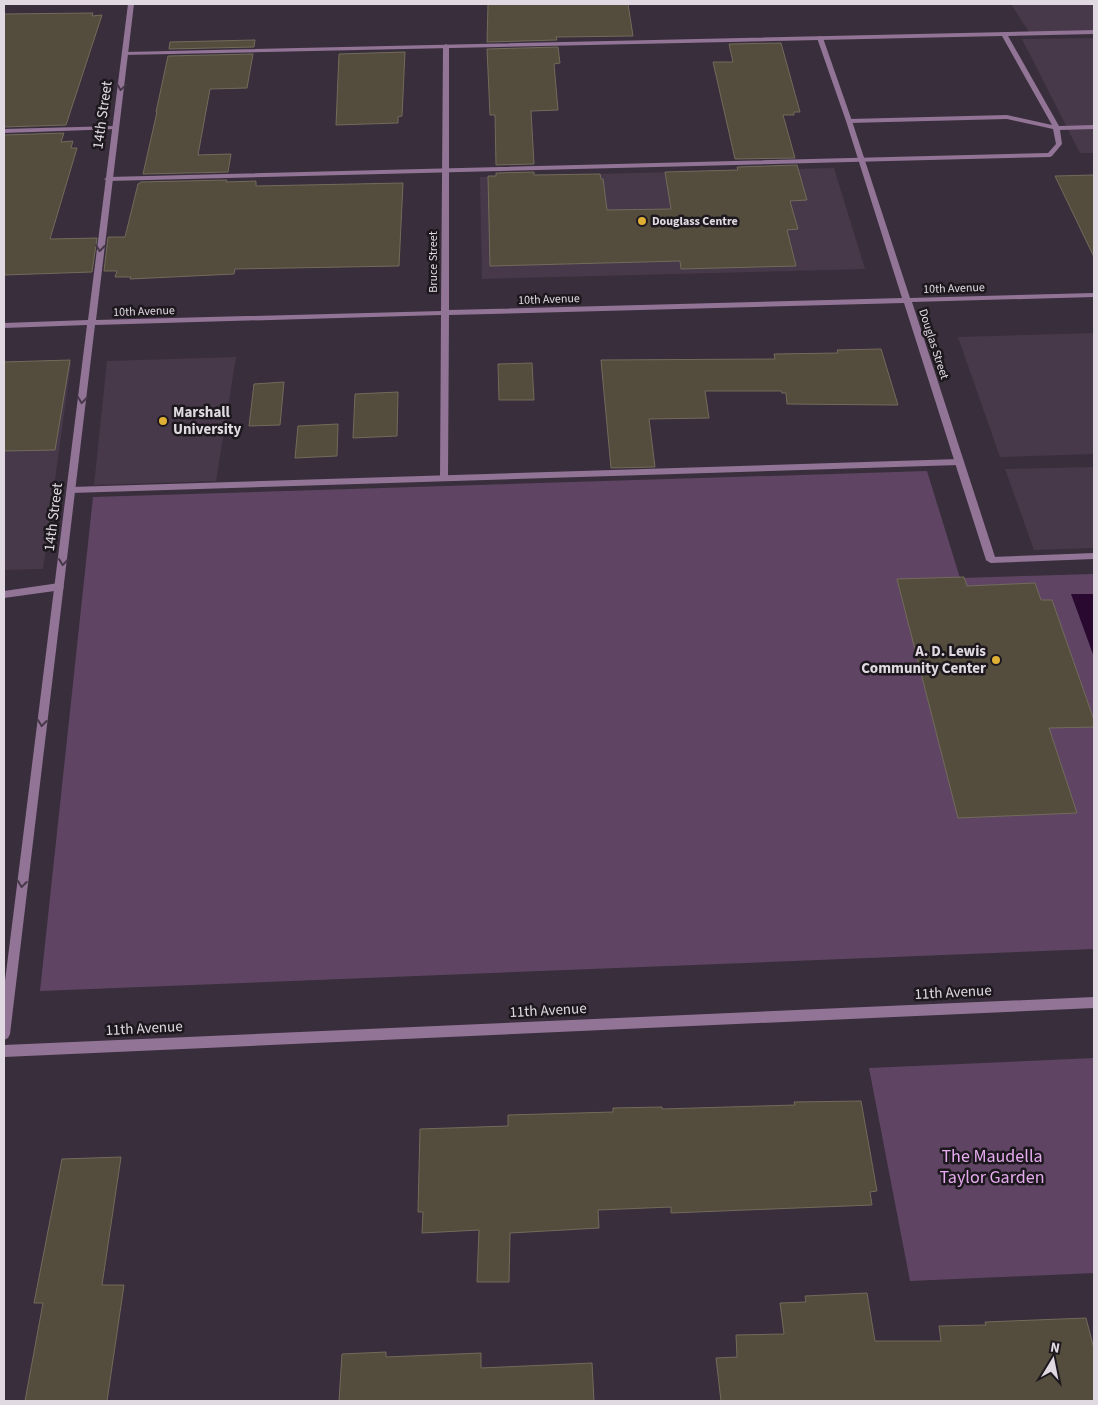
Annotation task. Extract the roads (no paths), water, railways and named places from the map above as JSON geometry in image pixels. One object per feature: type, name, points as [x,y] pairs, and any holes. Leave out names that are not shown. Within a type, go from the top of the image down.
[{"type":"street","name":"14th Street","points":[[4,1034],[131,4]]},
{"type":"street","points":[[125,54],[1094,32]]},
{"type":"street","points":[[108,179],[1041,157],[1050,155],[1059,144],[1056,128],[1004,34]]},
{"type":"street","name":"Douglas Street","points":[[820,38],[849,121],[991,560],[1094,556]]},
{"type":"street","name":"Bruce Street","points":[[444,478],[446,46]]},
{"type":"street","points":[[849,121],[1007,117],[1056,128],[1094,127]]},
{"type":"street","points":[[4,131],[115,128]]},
{"type":"street","name":"10th Avenue","points":[[4,325],[1094,295]]},
{"type":"street","points":[[71,490],[960,462]]},
{"type":"street","points":[[4,595],[59,588]]},
{"type":"street","name":"11th Avenue","points":[[4,1051],[1094,1002]]},
{"type":"place","name":"Douglass Centre","points":[[642,221]]},
{"type":"place","name":"Marshall University","points":[[163,421]]},
{"type":"place","name":"A. D. Lewis Community Center","points":[[996,660]]},
{"type":"park label","name":"The Maudella Taylor Garden","points":[[992,1166]]}]
